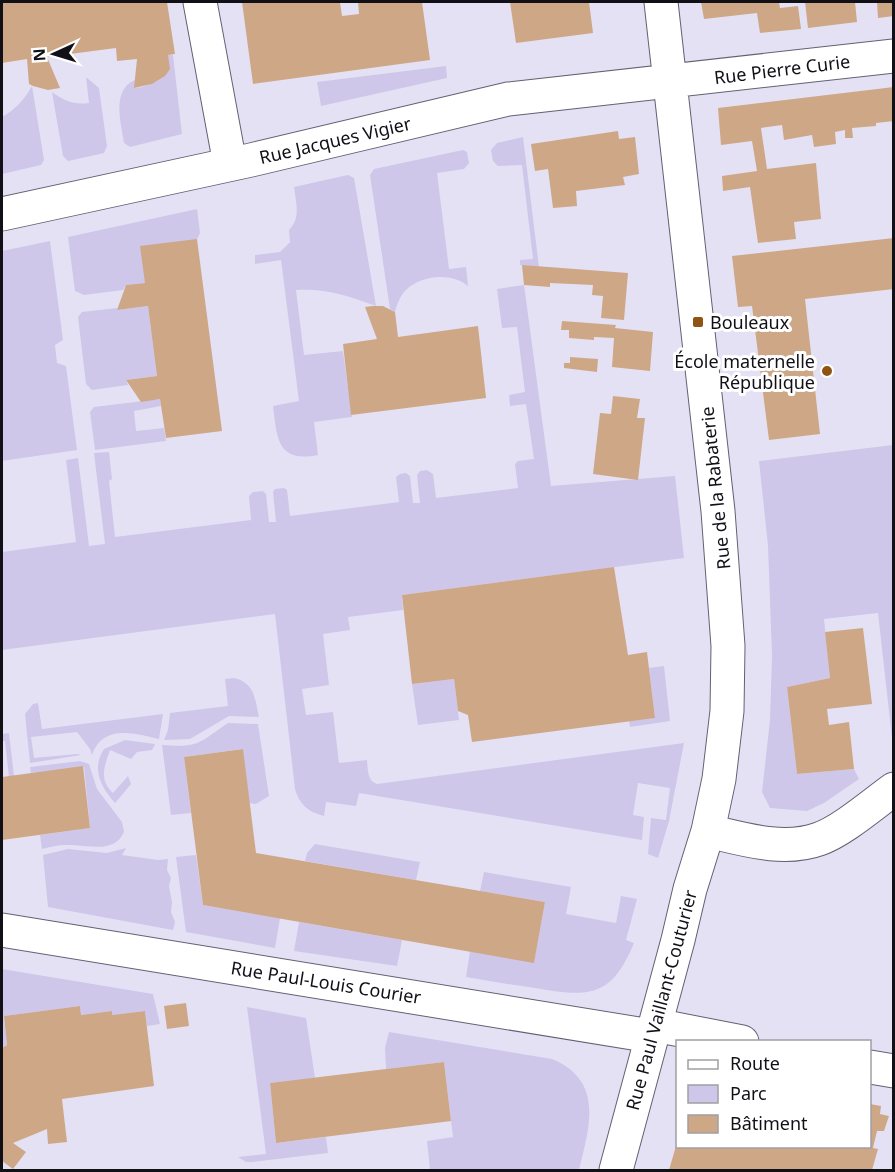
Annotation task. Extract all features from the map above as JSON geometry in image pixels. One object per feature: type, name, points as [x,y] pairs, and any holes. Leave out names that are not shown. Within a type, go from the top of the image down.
[{"type":"street","points":[[200,2],[230,164]]},
{"type":"street","name":"Rue de la Rabaterie","points":[[661,2],[724,569],[728,646],[728,711],[719,779],[708,831]]},
{"type":"street","name":"Rue Pierre Curie","points":[[671,81],[894,56]]},
{"type":"street","name":"Rue Jacques Vigier","points":[[2,214],[508,99],[671,81]]},
{"type":"street","points":[[708,831],[771,844],[819,839],[894,789]]},
{"type":"street","name":"Rue Paul Vaillant-Couturier","points":[[616,1170],[690,889],[708,831]]},
{"type":"street","name":"Rue Paul-Louis Courier","points":[[2,930],[653,1030],[734,1040]]},
{"type":"street","points":[[871,1066],[894,1071]]},
{"type":"green space","points":[[168,55],[173,55],[182,134],[130,147],[124,143],[120,117],[120,99],[123,91],[135,80],[135,88],[151,84],[164,76]]},
{"type":"green space","points":[[446,66],[447,78],[321,106],[317,82]]},
{"type":"green space","points":[[86,77],[99,88],[107,146],[104,153],[68,161],[63,156],[52,92],[69,102],[89,103]]},
{"type":"green space","points":[[32,86],[44,160],[41,165],[2,174],[2,117],[19,104]]},
{"type":"green space","points":[[523,137],[539,267],[520,265],[520,260],[533,259],[522,165],[498,166],[493,161],[491,150],[497,143]]},
{"type":"green space","points":[[463,150],[467,152],[469,163],[464,169],[437,173],[449,269],[466,267],[468,286],[445,277],[428,278],[412,285],[404,292],[395,312],[390,309],[370,175],[374,169]]},
{"type":"green space","points":[[348,175],[354,178],[376,306],[317,290],[296,290],[304,355],[343,351],[352,417],[314,422],[318,455],[304,457],[294,455],[282,445],[278,438],[273,406],[299,401],[281,260],[255,264],[255,255],[280,252],[290,242],[289,230],[296,215],[294,187]]},
{"type":"green space","points":[[197,209],[200,233],[197,239],[145,283],[126,285],[123,290],[84,295],[75,291],[68,237]]},
{"type":"green space","points":[[50,241],[63,340],[55,345],[57,363],[66,366],[77,450],[2,461],[2,251]]},
{"type":"green space","points":[[524,285],[551,486],[675,476],[684,558],[402,595],[403,610],[348,617],[350,630],[323,634],[329,685],[302,689],[306,715],[333,712],[339,763],[367,760],[371,780],[377,784],[684,743],[669,821],[658,858],[648,854],[651,818],[666,820],[670,788],[638,783],[633,815],[644,817],[642,840],[359,793],[356,806],[326,802],[324,816],[309,810],[299,799],[295,789],[275,614],[2,650],[2,552],[76,542],[66,460],[78,458],[89,546],[105,544],[94,453],[109,452],[112,479],[109,481],[115,537],[251,520],[249,496],[253,492],[263,491],[266,494],[269,522],[276,522],[273,492],[275,489],[287,490],[290,516],[399,502],[396,477],[406,473],[410,476],[413,503],[420,503],[417,475],[420,471],[427,470],[433,474],[436,498],[518,488],[515,464],[518,461],[534,459],[526,404],[510,406],[509,395],[525,392],[517,327],[502,328],[497,289]]},
{"type":"green space","points":[[148,306],[157,376],[126,380],[128,385],[92,390],[86,384],[78,317],[82,312]]},
{"type":"green space","points":[[160,399],[161,406],[134,411],[136,431],[164,428],[166,441],[95,450],[90,412],[94,407]]},
{"type":"green space","points":[[893,445],[893,747],[878,613],[824,619],[830,678],[787,687],[797,774],[854,769],[859,779],[824,803],[807,811],[770,808],[762,792],[770,720],[772,656],[768,546],[759,461]]},
{"type":"green space","points":[[664,666],[670,721],[630,727],[629,721],[655,718],[649,668]]},
{"type":"green space","points":[[225,679],[241,680],[250,688],[255,698],[259,717],[229,716],[190,739],[164,740],[170,713],[228,706]]},
{"type":"green space","points":[[454,679],[459,720],[418,725],[412,684]]},
{"type":"green space","points":[[38,703],[42,729],[163,714],[159,739],[130,733],[111,735],[97,745],[92,755],[77,732],[31,737],[34,758],[81,755],[30,763],[25,714],[33,704]]},
{"type":"green space","points":[[228,723],[258,724],[269,796],[256,804],[249,803],[242,749],[184,757],[191,813],[171,815],[162,745],[184,746],[198,743]]},
{"type":"green space","points":[[9,733],[14,776],[9,777],[5,741],[2,741],[2,734]]},
{"type":"green space","points":[[125,740],[155,744],[152,750],[137,752],[131,759],[110,750],[104,773],[109,788],[113,793],[128,776],[131,784],[115,803],[99,778],[98,764],[104,749]]},
{"type":"green space","points":[[80,761],[89,764],[97,789],[122,822],[124,832],[114,844],[107,846],[63,845],[42,849],[40,835],[90,828],[84,767],[31,773],[30,767]]},
{"type":"green space","points":[[315,844],[420,862],[416,880],[305,861],[307,853]]},
{"type":"green space","points":[[126,848],[122,855],[158,860],[168,859],[167,870],[171,878],[169,886],[171,912],[175,922],[173,930],[48,907],[43,855],[68,849],[107,853]]},
{"type":"green space","points":[[196,855],[203,905],[280,918],[275,948],[186,932],[176,857]]},
{"type":"green space","points":[[484,872],[571,887],[566,914],[616,923],[621,896],[637,899],[626,940],[634,943],[616,975],[596,990],[570,993],[466,977],[470,951],[534,962],[545,902],[480,891]]},
{"type":"green space","points":[[299,922],[402,940],[397,966],[294,951]]},
{"type":"green space","points":[[2,969],[153,994],[160,1024],[147,1026],[145,1011],[112,1015],[112,1011],[81,1015],[80,1006],[4,1016],[7,1045],[2,1048]]},
{"type":"green space","points":[[247,1007],[306,1018],[315,1078],[270,1083],[276,1143],[326,1137],[328,1153],[252,1162],[246,1162],[238,1157],[266,1154]]},
{"type":"green space","points":[[389,1032],[552,1059],[569,1068],[580,1080],[589,1107],[589,1122],[579,1170],[430,1170],[427,1141],[453,1137],[444,1062],[386,1069],[385,1048]]},
{"type":"building","points":[[2,2],[167,2],[175,54],[168,55],[170,69],[165,76],[152,84],[134,88],[137,59],[117,61],[116,48],[47,57],[60,88],[48,90],[33,86],[29,84],[27,59],[2,63]]},
{"type":"building","points":[[242,2],[340,2],[342,16],[359,14],[358,2],[422,2],[430,60],[253,84]]},
{"type":"building","points":[[510,2],[589,2],[593,33],[516,43]]},
{"type":"building","points":[[701,2],[779,2],[780,8],[798,6],[801,29],[760,33],[757,13],[704,19]]},
{"type":"building","points":[[805,2],[855,2],[857,22],[808,28]]},
{"type":"building","points":[[877,2],[894,2],[894,16],[878,18]]},
{"type":"building","points":[[894,87],[894,121],[876,123],[876,126],[852,128],[853,138],[845,138],[845,130],[835,132],[836,144],[814,147],[812,135],[784,140],[782,125],[761,128],[767,169],[816,163],[821,219],[794,222],[796,239],[758,243],[750,187],[723,191],[722,176],[757,171],[752,141],[721,145],[718,108]]},
{"type":"building","points":[[618,131],[619,139],[635,137],[639,174],[623,177],[625,185],[576,191],[577,206],[553,208],[548,169],[535,171],[531,144]]},
{"type":"building","points":[[894,238],[894,289],[805,299],[820,434],[769,440],[752,306],[738,307],[732,256]]},
{"type":"building","points":[[197,239],[222,431],[166,438],[160,399],[141,402],[126,380],[157,376],[148,306],[117,310],[126,285],[145,283],[140,246]]},
{"type":"building","points":[[522,265],[628,273],[624,320],[601,318],[603,296],[592,295],[593,285],[550,283],[550,287],[524,285]]},
{"type":"building","points":[[383,306],[395,312],[398,337],[478,326],[486,398],[351,415],[343,344],[377,339],[365,307]]},
{"type":"building","points":[[562,321],[616,325],[615,328],[653,332],[650,371],[612,367],[614,338],[594,337],[594,340],[569,338],[569,330],[561,330]]},
{"type":"building","points":[[570,357],[598,359],[597,372],[564,368],[564,363],[570,363]]},
{"type":"building","points":[[613,396],[640,399],[637,418],[645,418],[638,480],[593,474],[600,413],[611,414]]},
{"type":"building","points":[[614,567],[628,655],[647,652],[655,718],[472,742],[468,715],[458,711],[454,679],[412,684],[402,595]]},
{"type":"building","points":[[863,628],[872,704],[827,709],[829,725],[849,722],[854,769],[797,774],[787,687],[830,678],[825,632]]},
{"type":"building","points":[[243,749],[256,853],[545,902],[534,963],[203,905],[184,757]]},
{"type":"building","points":[[83,766],[90,828],[2,840],[2,777]]},
{"type":"building","points":[[186,1003],[189,1026],[167,1029],[164,1006]]},
{"type":"building","points":[[80,1006],[81,1015],[112,1011],[112,1015],[145,1011],[154,1086],[62,1099],[67,1142],[48,1144],[47,1129],[13,1143],[26,1152],[13,1169],[2,1161],[2,1048],[7,1045],[4,1016]]},
{"type":"building","points":[[444,1062],[451,1121],[276,1143],[270,1083]]},
{"type":"building","points":[[871,1104],[881,1106],[880,1114],[889,1116],[884,1131],[877,1131],[873,1148],[878,1149],[872,1170],[669,1170],[676,1146],[676,1148],[871,1148]]},
{"type":"place","name":"Bouleaux","points":[[698,322]]},
{"type":"place","name":"École maternelle République","points":[[827,371]]}]
